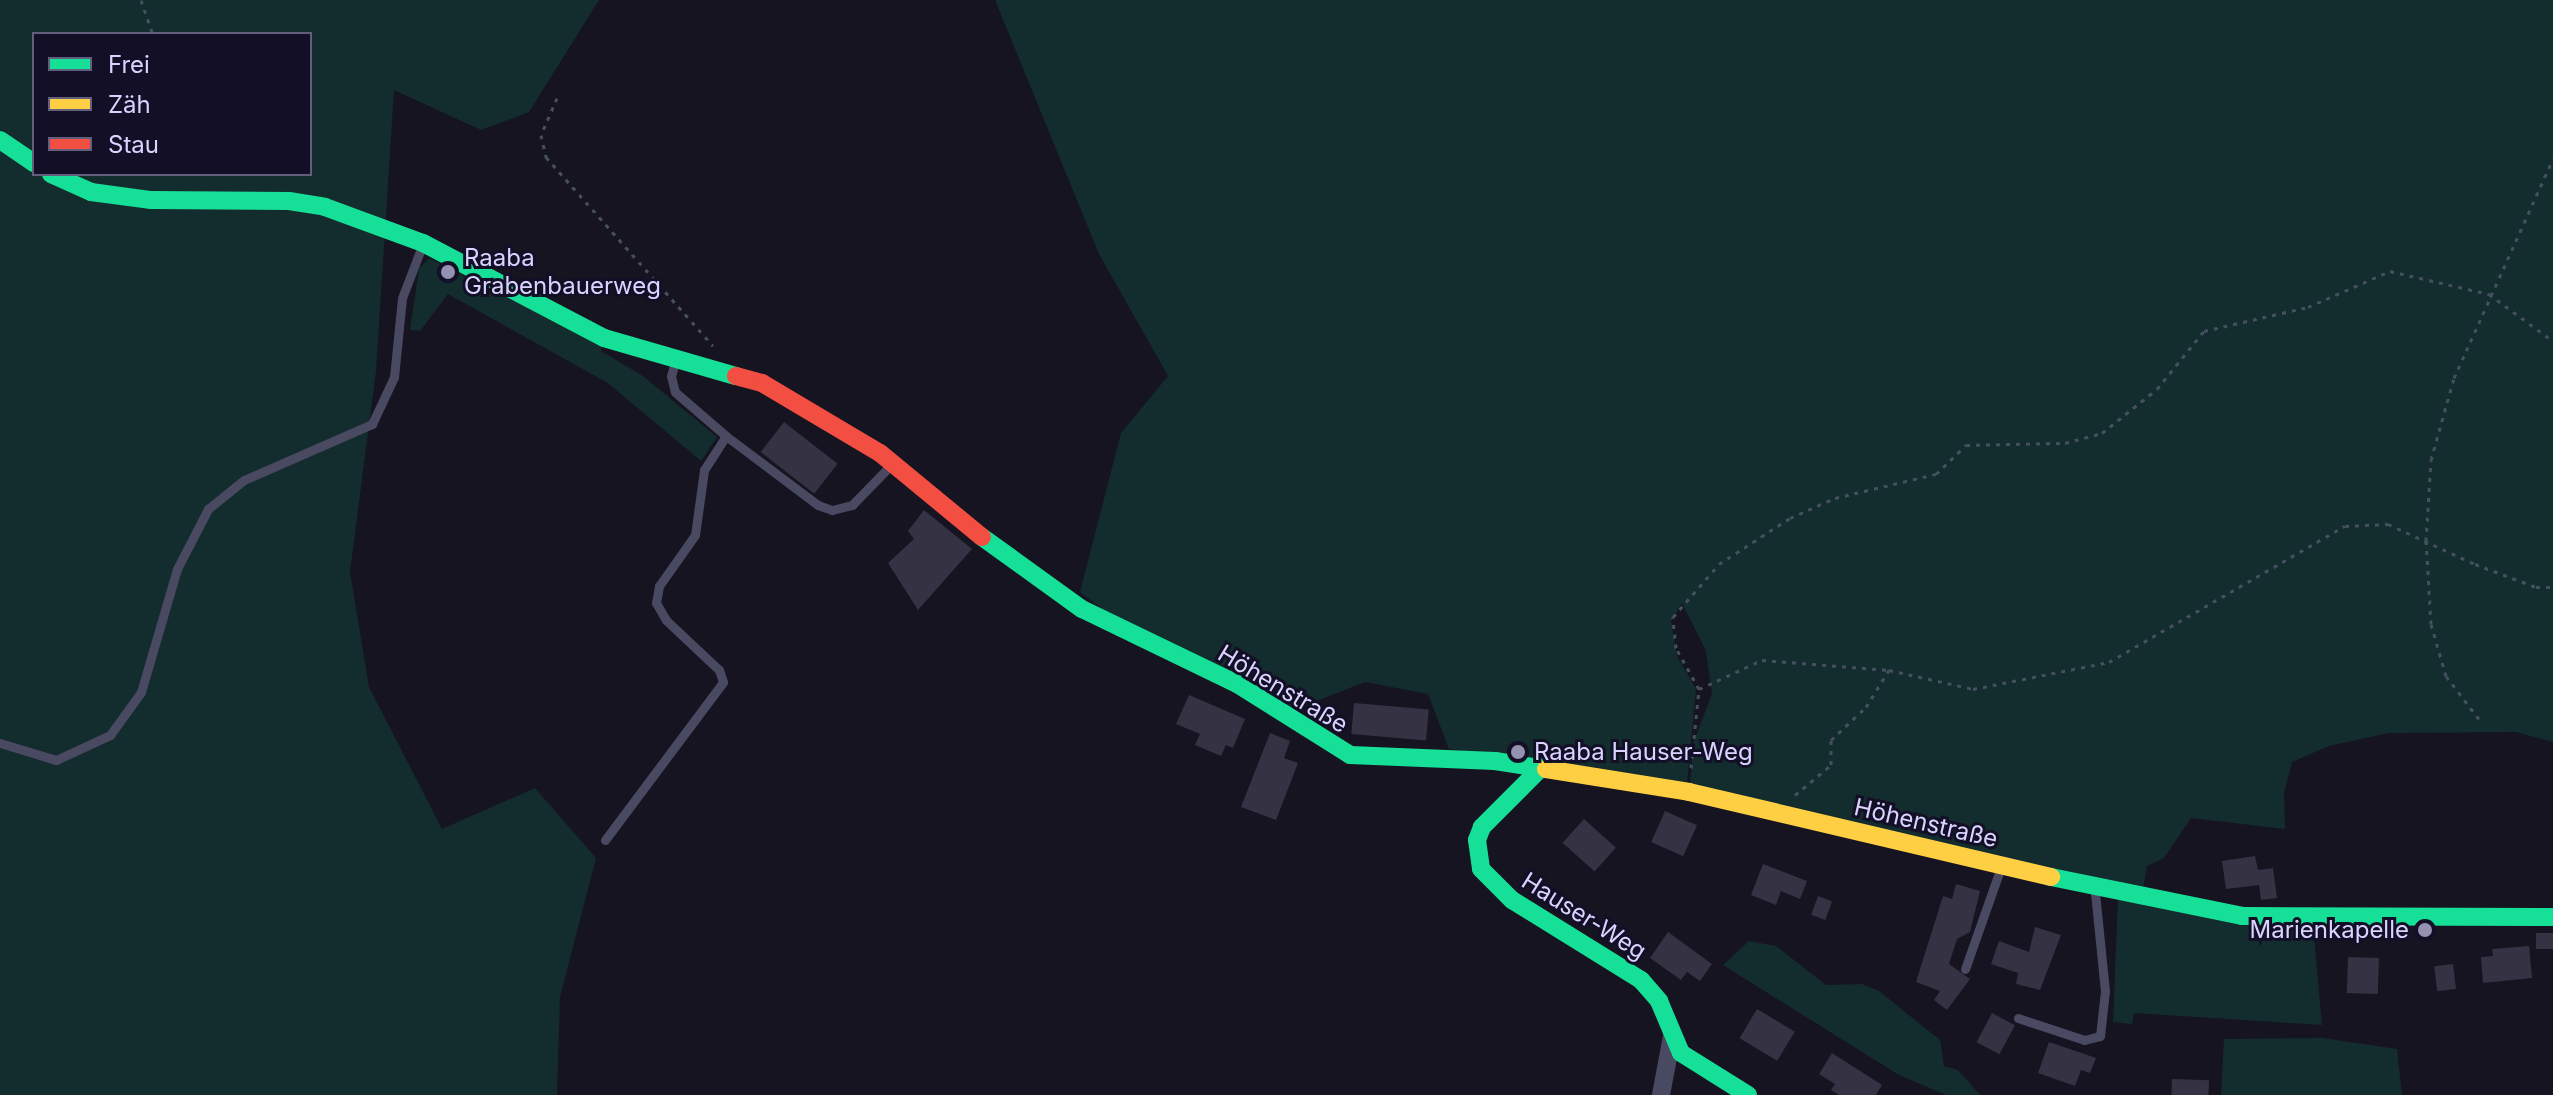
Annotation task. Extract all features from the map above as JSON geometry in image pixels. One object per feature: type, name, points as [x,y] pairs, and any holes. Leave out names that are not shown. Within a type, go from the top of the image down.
[{"type":"street","points":[[0,140],[32,162]]},
{"type":"street","name":"Höhenstraße","points":[[55,176],[91,192],[151,200],[289,201],[325,207],[423,243],[593,333],[711,365],[784,394],[892,464],[1042,583],[1109,624],[1237,684],[1335,749],[1366,759],[1542,767],[1689,792],[2095,887],[2270,918],[2553,917]]},
{"type":"street","name":"Hauser-Weg","points":[[1542,767],[1482,827],[1476,849],[1481,869],[1512,900],[1641,980],[1659,1001],[1681,1053],[1748,1095]]},
{"type":"street","points":[[1661,1095],[1672,1036]]},
{"type":"lane","points":[[0,743],[56,760],[110,735],[141,692],[177,569],[208,509],[244,480],[372,424],[394,377],[402,298],[423,243]]},
{"type":"lane","points":[[676,357],[671,376],[675,392],[726,436],[818,505],[832,510],[852,505],[892,464]]},
{"type":"lane","points":[[605,840],[723,682],[714,664],[660,612],[656,593],[691,544],[704,470],[726,436]]},
{"type":"lane","points":[[1965,969],[2001,865]]},
{"type":"lane","points":[[2018,1018],[2084,1040],[2100,1036],[2105,991],[2095,887]]},
{"type":"path","points":[[141,0],[152,32]]},
{"type":"path","points":[[557,98],[541,135],[546,157],[709,335],[714,352],[711,365]]},
{"type":"path","points":[[2479,719],[2446,676],[2431,624],[2426,541],[2431,460],[2454,378],[2489,294],[2553,159]]},
{"type":"path","points":[[1689,792],[1699,689],[1676,648],[1673,617],[1719,564],[1790,518],[1835,498],[1936,474],[1966,445],[2065,443],[2102,433],[2116,416],[2157,389],[2204,331],[2308,307],[2390,271],[2489,294],[2553,341]]},
{"type":"path","points":[[1699,689],[1762,660],[1889,670],[1973,689],[2109,662],[2345,526],[2388,524],[2536,587],[2553,587]]},
{"type":"path","points":[[1773,813],[1831,765],[1831,740],[1866,707],[1889,670]]},
{"type":"green space","points":[[0,0],[599,0],[529,112],[481,130],[394,90],[376,371],[350,572],[369,687],[442,829],[535,788],[596,858],[560,997],[557,1095],[0,1095]]},
{"type":"green space","points":[[995,0],[2553,0],[2553,742],[2516,732],[2389,733],[2329,746],[2292,762],[2284,793],[2285,829],[2191,818],[2164,858],[2147,866],[2143,889],[1690,785],[1693,743],[1712,694],[1706,651],[1682,603],[1671,621],[1677,656],[1696,689],[1687,784],[1449,749],[1428,694],[1365,682],[1296,709],[1111,616],[1080,592],[1121,433],[1168,376],[1099,254]]},
{"type":"green space","points":[[429,258],[601,345],[601,351],[643,376],[717,437],[701,461],[608,383],[448,294],[420,331],[410,330],[419,269]]},
{"type":"green space","points":[[2118,899],[2313,925],[2322,1025],[2134,1013],[2132,1024],[2113,1022]]},
{"type":"green space","points":[[1749,941],[1776,946],[1826,985],[1862,984],[1879,991],[1940,1040],[1944,1066],[1958,1070],[1980,1095],[1946,1095],[1899,1075],[1723,965]]},
{"type":"green space","points":[[2323,1038],[2397,1049],[2402,1095],[2221,1095],[2224,1039]]},
{"type":"building","points":[[784,422],[838,464],[814,494],[761,452]]},
{"type":"building","points":[[924,510],[972,549],[918,610],[888,563],[914,539],[908,531]]},
{"type":"building","points":[[1189,695],[1245,719],[1233,748],[1226,745],[1221,756],[1195,745],[1200,734],[1176,724]]},
{"type":"building","points":[[1354,703],[1429,710],[1426,740],[1351,734]]},
{"type":"building","points":[[1270,733],[1290,741],[1284,758],[1298,763],[1276,820],[1241,807]]},
{"type":"building","points":[[1665,811],[1697,825],[1683,856],[1651,842]]},
{"type":"building","points":[[1584,819],[1616,848],[1595,872],[1563,843]]},
{"type":"building","points":[[2255,856],[2258,870],[2273,868],[2277,898],[2261,900],[2259,885],[2226,889],[2222,861]]},
{"type":"building","points":[[1763,864],[1807,881],[1800,899],[1781,891],[1776,905],[1751,895]]},
{"type":"building","points":[[1956,884],[1980,891],[1970,932],[1957,939],[1949,964],[1970,979],[1947,1010],[1934,1000],[1940,991],[1916,982],[1943,896],[1952,899]]},
{"type":"building","points":[[1818,896],[1832,901],[1825,920],[1811,915]]},
{"type":"building","points":[[2035,927],[2061,935],[2040,990],[2016,984],[2018,973],[1991,964],[1999,941],[2029,952]]},
{"type":"building","points":[[1668,932],[1712,964],[1700,981],[1687,972],[1681,980],[1650,958]]},
{"type":"building","points":[[2536,933],[2553,933],[2553,949],[2536,949]]},
{"type":"building","points":[[2529,946],[2532,978],[2483,983],[2481,957],[2493,956],[2492,949]]},
{"type":"building","points":[[2348,957],[2379,958],[2378,994],[2347,993]]},
{"type":"building","points":[[2453,964],[2456,989],[2437,991],[2434,966]]},
{"type":"building","points":[[1757,1009],[1795,1032],[1777,1061],[1739,1038]]},
{"type":"building","points":[[1992,1013],[2015,1025],[1999,1054],[1977,1042]]},
{"type":"building","points":[[2049,1042],[2096,1058],[2090,1073],[2081,1070],[2075,1086],[2038,1073]]},
{"type":"building","points":[[1832,1053],[1882,1085],[1876,1095],[1839,1095],[1831,1090],[1835,1084],[1819,1074]]},
{"type":"building","points":[[2172,1079],[2209,1080],[2208,1095],[2171,1095]]},
{"type":"traffic: fast","points":[[0,140],[32,162]]},
{"type":"traffic: fast","points":[[55,176],[91,192],[151,200],[289,201],[325,207],[423,243],[604,338],[736,376]]},
{"type":"traffic: fast","points":[[982,537],[1082,609],[1237,684],[1350,755],[1495,761],[1546,769]]},
{"type":"traffic: fast","points":[[1542,767],[1482,827],[1477,840],[1481,869],[1512,900],[1641,980],[1659,1001],[1681,1053],[1748,1095]]},
{"type":"traffic: fast","points":[[2051,877],[2242,916],[2553,917]]},
{"type":"traffic: slow","points":[[1546,769],[1689,792],[2051,877]]},
{"type":"traffic: jam","points":[[736,376],[762,383],[880,453],[982,537]]},
{"type":"place","name":"Raaba Grabenbauerweg","points":[[448,272]]},
{"type":"place","name":"Raaba Hauser-Weg","points":[[1518,752]]},
{"type":"place","name":"Marienkapelle","points":[[2425,930]]}]
